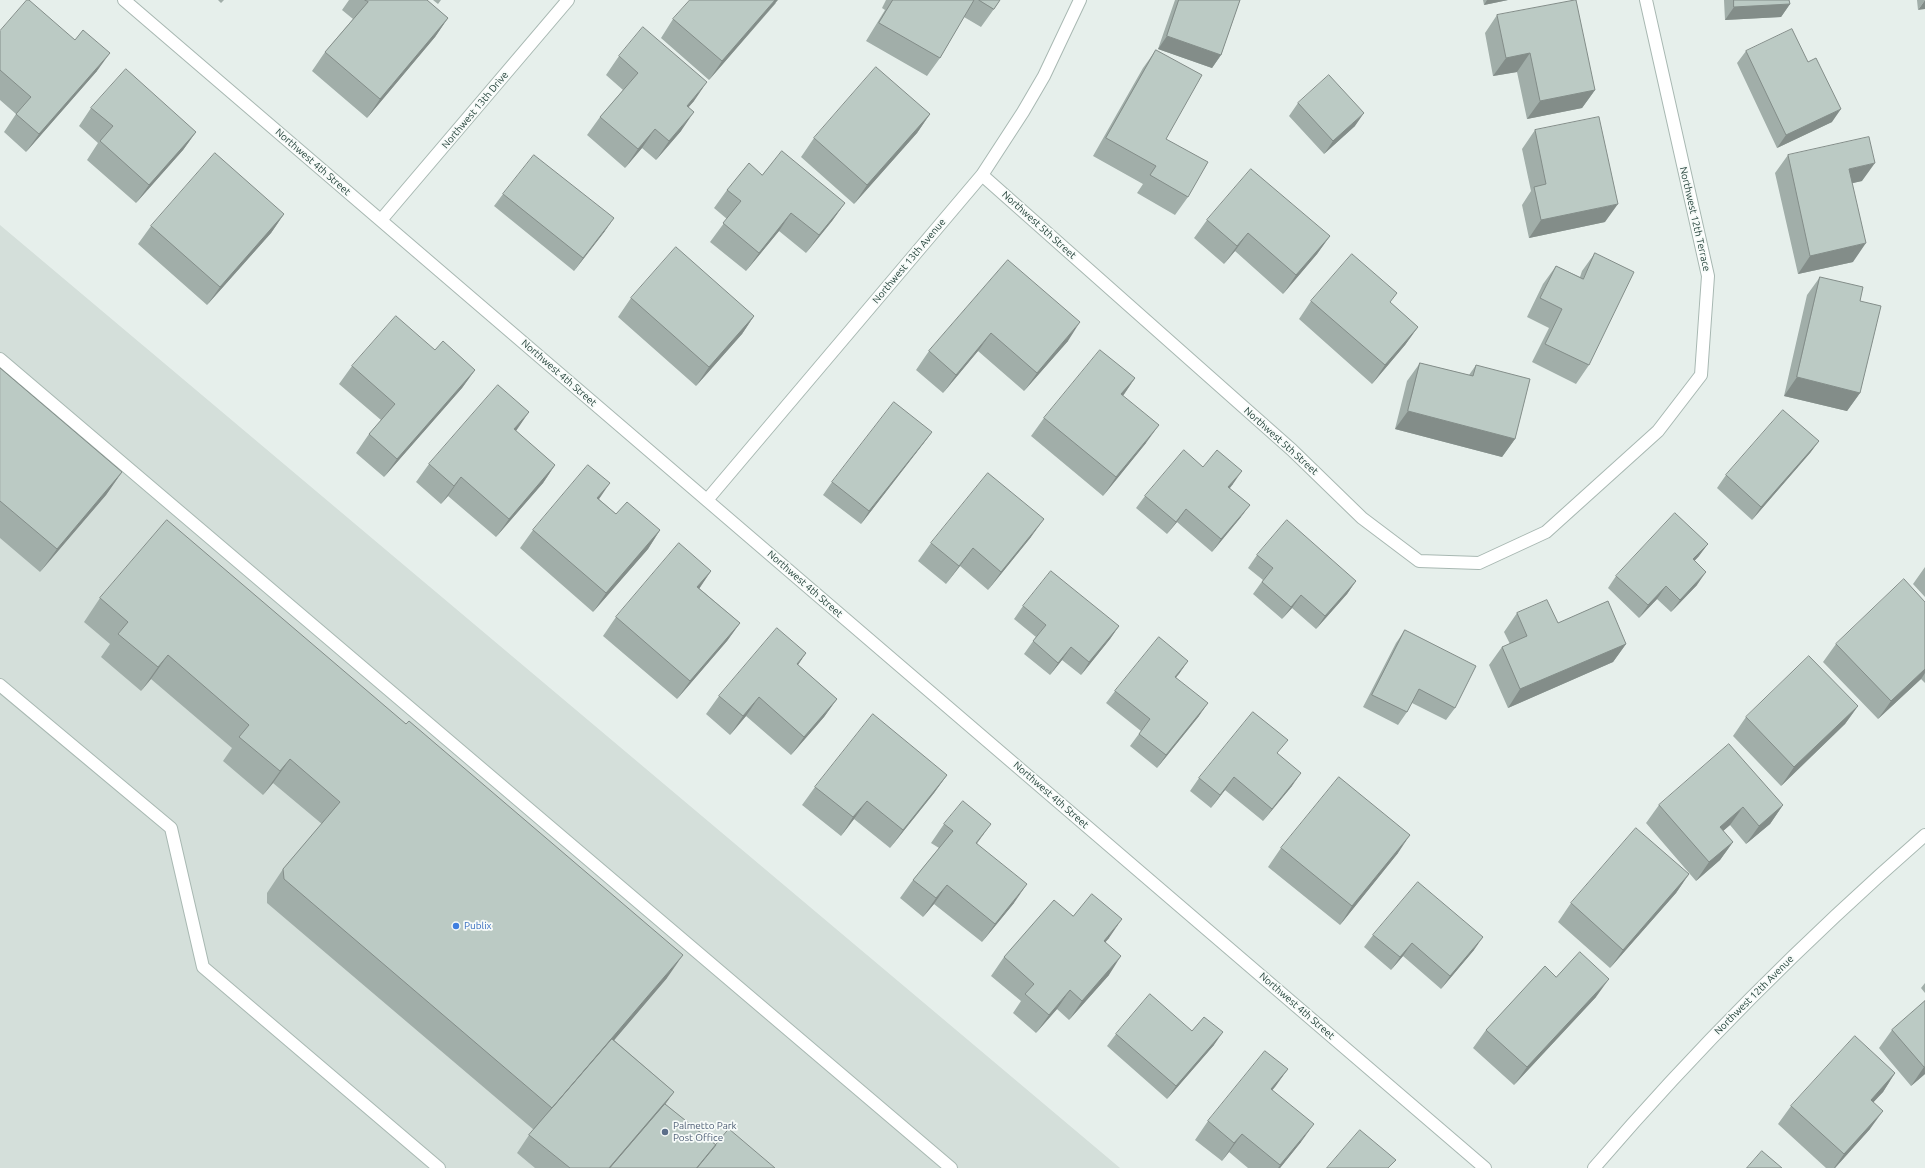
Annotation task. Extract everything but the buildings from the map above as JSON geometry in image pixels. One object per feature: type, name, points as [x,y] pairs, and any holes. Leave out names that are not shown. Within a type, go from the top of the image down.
[{"type":"street","name":"Northwest 4th Street","points":[[124,0],[1485,1168]]},
{"type":"street","name":"Northwest 13th Drive","points":[[381,220],[568,0]]},
{"type":"street","name":"Northwest 13th Avenue","points":[[707,500],[982,175],[1023,112],[1044,76],[1080,0]]},
{"type":"street","name":"Northwest 12th Terrace","points":[[1608,476],[1658,431],[1701,375],[1708,276],[1646,0]]},
{"type":"street","name":"Northwest 5th Street","points":[[982,175],[1292,450],[1362,518],[1419,561],[1479,563],[1486,560],[1546,532],[1608,476]]},
{"type":"street","points":[[0,359],[951,1168]]},
{"type":"street","points":[[1,687],[171,828],[203,967],[439,1168]]},
{"type":"street","name":"Northwest 12th Avenue","points":[[1594,1168],[1652,1100],[1761,986],[1875,878],[1925,835]]},
{"type":"shaded area","points":[[0,225],[563,699],[1120,1168],[0,1168]]},
{"type":"place","name":"Publix","points":[[456,926]]},
{"type":"place","name":"Palmetto Park Post Office","points":[[665,1132]]}]
